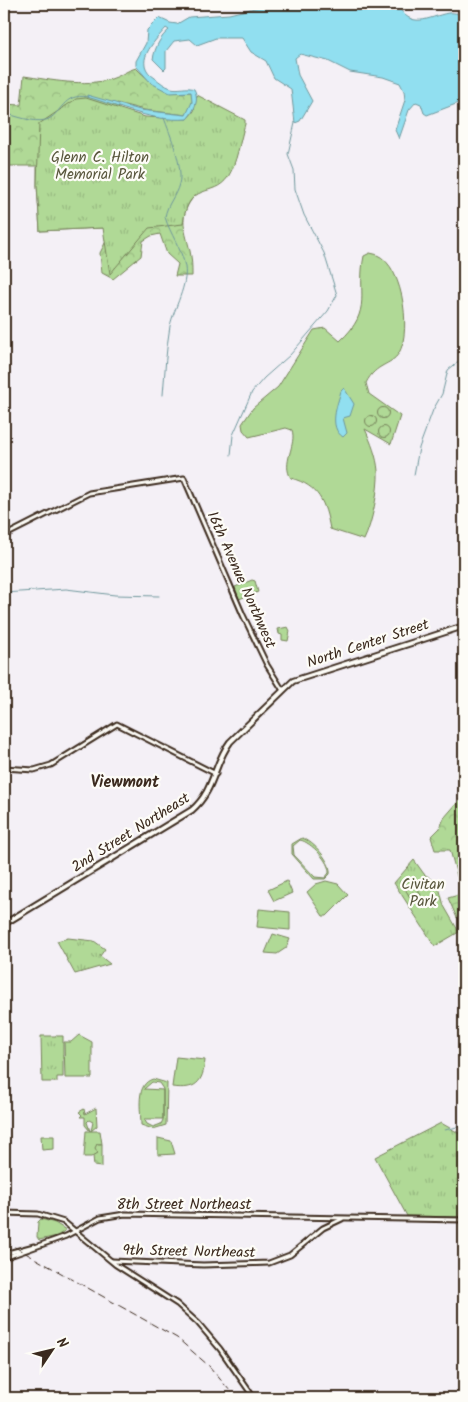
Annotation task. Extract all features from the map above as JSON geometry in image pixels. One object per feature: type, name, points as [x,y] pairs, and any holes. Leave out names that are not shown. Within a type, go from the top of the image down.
[{"type":"main road","name":"16th Avenue Northwest","points":[[4,536],[89,493],[184,479],[243,615],[267,666],[282,689]]},
{"type":"main road","name":"North Center Street","points":[[282,689],[293,681],[308,675],[464,626]]},
{"type":"main road","name":"2nd Street Northeast","points":[[4,924],[192,810],[203,801],[228,745],[282,689]]},
{"type":"main road","points":[[4,768],[44,768],[117,724],[216,774]]},
{"type":"main road","points":[[4,1213],[46,1215],[64,1222],[111,1261],[170,1299],[191,1316],[225,1354],[254,1398]]},
{"type":"main road","name":"8th Street Northeast","points":[[34,1246],[62,1238],[100,1218],[125,1214],[342,1220],[464,1220]]},
{"type":"main road","name":"9th Street Northeast","points":[[111,1261],[167,1264],[269,1263],[290,1255],[322,1228],[342,1220]]},
{"type":"main road","points":[[4,1256],[18,1249],[34,1246]]},
{"type":"main road","points":[[4,1256],[31,1250],[34,1246]]},
{"type":"green space","name":"Glenn C. Hilton Memorial Park","points":[[136,68],[161,88],[182,93],[191,92],[192,95],[192,104],[187,115],[144,110],[117,103],[122,119],[198,192],[187,207],[184,220],[191,257],[192,276],[175,276],[178,264],[167,254],[160,234],[151,236],[143,241],[141,256],[113,279],[102,273],[100,253],[107,239],[104,228],[40,231],[37,166],[4,166],[4,104],[21,105],[24,76],[79,83],[111,79]]},
{"type":"green space","name":"Glenn C. Hilton Memorial Park","points":[[197,95],[245,120],[245,124],[236,158],[228,177],[222,184],[202,192],[190,201],[183,224],[149,228],[110,274],[103,228],[40,231],[37,185],[39,124],[76,99],[86,98],[145,117],[187,119],[194,111]]},
{"type":"green space","points":[[370,253],[381,257],[390,267],[397,280],[402,296],[405,329],[399,353],[374,372],[366,383],[369,394],[400,416],[391,444],[365,429],[375,455],[378,478],[372,516],[364,540],[330,529],[326,511],[319,496],[301,481],[291,478],[288,472],[288,460],[293,442],[292,430],[286,428],[249,437],[243,430],[242,424],[253,408],[278,387],[314,330],[325,328],[340,341],[350,330],[357,320],[362,301],[364,256]]},
{"type":"green space","points":[[383,407],[389,413],[383,419],[377,413]]},
{"type":"green space","points":[[371,415],[377,421],[371,427],[365,421]]},
{"type":"green space","points":[[384,426],[390,432],[384,438],[378,432]]},
{"type":"green space","points":[[252,580],[255,581],[258,592],[239,599],[235,587]]},
{"type":"green space","points":[[288,627],[290,631],[288,641],[282,640],[282,635],[279,634],[278,629]]},
{"type":"green space","points":[[464,795],[464,915],[457,918],[448,898],[462,894],[450,850],[435,850],[431,837],[440,828],[444,818]]},
{"type":"green space","points":[[302,838],[311,843],[325,858],[330,874],[325,879],[314,879],[292,854],[292,844]],"holes":[[[300,840],[319,853],[326,863],[329,873],[325,878],[315,877],[294,855],[293,846]]]},
{"type":"green space","name":"Civitan Park","points":[[414,860],[424,874],[438,883],[444,906],[459,932],[435,946],[394,883]]},
{"type":"green space","points":[[411,879],[421,895],[413,901],[402,885]]},
{"type":"green space","points":[[287,881],[292,893],[274,901],[268,890]]},
{"type":"green space","points":[[326,881],[338,884],[348,895],[327,916],[323,916],[307,892],[316,884]]},
{"type":"green space","points":[[259,909],[290,912],[290,930],[257,927]]},
{"type":"green space","points":[[273,934],[290,939],[286,948],[277,954],[265,953]]},
{"type":"green space","points":[[68,938],[94,941],[105,949],[100,956],[110,964],[75,974],[57,941]]},
{"type":"green space","points":[[79,1035],[92,1042],[92,1078],[65,1078],[64,1042],[71,1042]]},
{"type":"green space","points":[[41,1036],[63,1036],[63,1077],[57,1077],[57,1082],[42,1082]]},
{"type":"green space","points":[[176,1057],[205,1060],[202,1074],[197,1083],[187,1087],[172,1087]]},
{"type":"green space","points":[[153,1079],[167,1083],[166,1125],[153,1129],[141,1125],[140,1098],[147,1082]],"holes":[[[152,1082],[159,1083],[163,1090],[144,1089]],[[144,1119],[163,1119],[163,1120],[161,1124],[153,1127],[147,1124]]]},
{"type":"green space","points":[[96,1108],[97,1126],[91,1131],[93,1122],[89,1120],[87,1122],[90,1131],[85,1125],[85,1117],[80,1117],[82,1115],[79,1112],[84,1109],[85,1114]]},
{"type":"green space","points":[[441,1123],[464,1136],[464,1217],[407,1216],[375,1157]]},
{"type":"green space","points":[[86,1131],[100,1131],[102,1144],[97,1144],[99,1153],[91,1157],[84,1157]]},
{"type":"green space","points":[[41,1136],[54,1136],[54,1149],[42,1150]]},
{"type":"green space","points":[[158,1138],[171,1141],[175,1154],[158,1155]]},
{"type":"green space","points":[[97,1144],[102,1144],[102,1167],[94,1166],[93,1156],[98,1153],[95,1148]]},
{"type":"green space","points":[[41,1219],[55,1223],[66,1230],[57,1236],[39,1240],[37,1237],[38,1222]]},
{"type":"water","points":[[272,4],[397,4],[402,12],[414,20],[427,19],[448,13],[464,14],[464,101],[427,115],[424,113],[421,104],[416,102],[409,110],[399,139],[395,130],[405,100],[404,91],[400,83],[383,77],[350,72],[328,61],[300,54],[295,58],[298,75],[312,101],[300,121],[295,123],[291,89],[274,78],[266,61],[251,52],[242,38],[216,38],[197,45],[190,39],[174,41],[166,51],[166,68],[164,70],[153,59],[158,43],[169,30],[166,28],[147,53],[145,66],[148,72],[169,87],[194,89],[196,93],[195,105],[187,119],[148,116],[87,97],[87,95],[140,110],[186,115],[192,102],[191,92],[170,93],[151,83],[136,66],[136,61],[146,43],[147,30],[159,18],[177,24],[189,17],[229,14]]},
{"type":"water","points":[[344,388],[354,404],[350,416],[343,418],[347,433],[343,437],[336,428],[335,416],[341,391]]},
{"type":"waterway","points":[[4,113],[41,121],[56,114],[63,105],[73,98],[79,96],[88,97]]},
{"type":"waterway","points":[[163,395],[170,326],[183,289],[185,274],[181,254],[165,217],[178,188],[180,169],[176,151],[164,118]]},
{"type":"waterway","points":[[231,455],[233,435],[252,392],[264,378],[290,355],[328,311],[337,295],[324,253],[304,215],[295,189],[294,170],[288,154],[295,123]]},
{"type":"waterway","points":[[414,475],[419,448],[433,410],[442,394],[448,370],[464,357]]},
{"type":"waterway","points":[[4,593],[66,589],[115,595],[159,596]]},
{"type":"waterway","points":[[4,945],[9,928]]},
{"type":"waterway","points":[[445,1130],[461,1126],[464,1128]]},
{"type":"railway","points":[[4,1241],[177,1338],[209,1366],[236,1398]]},
{"type":"district","name":"Viewmont","points":[[125,782]]}]
